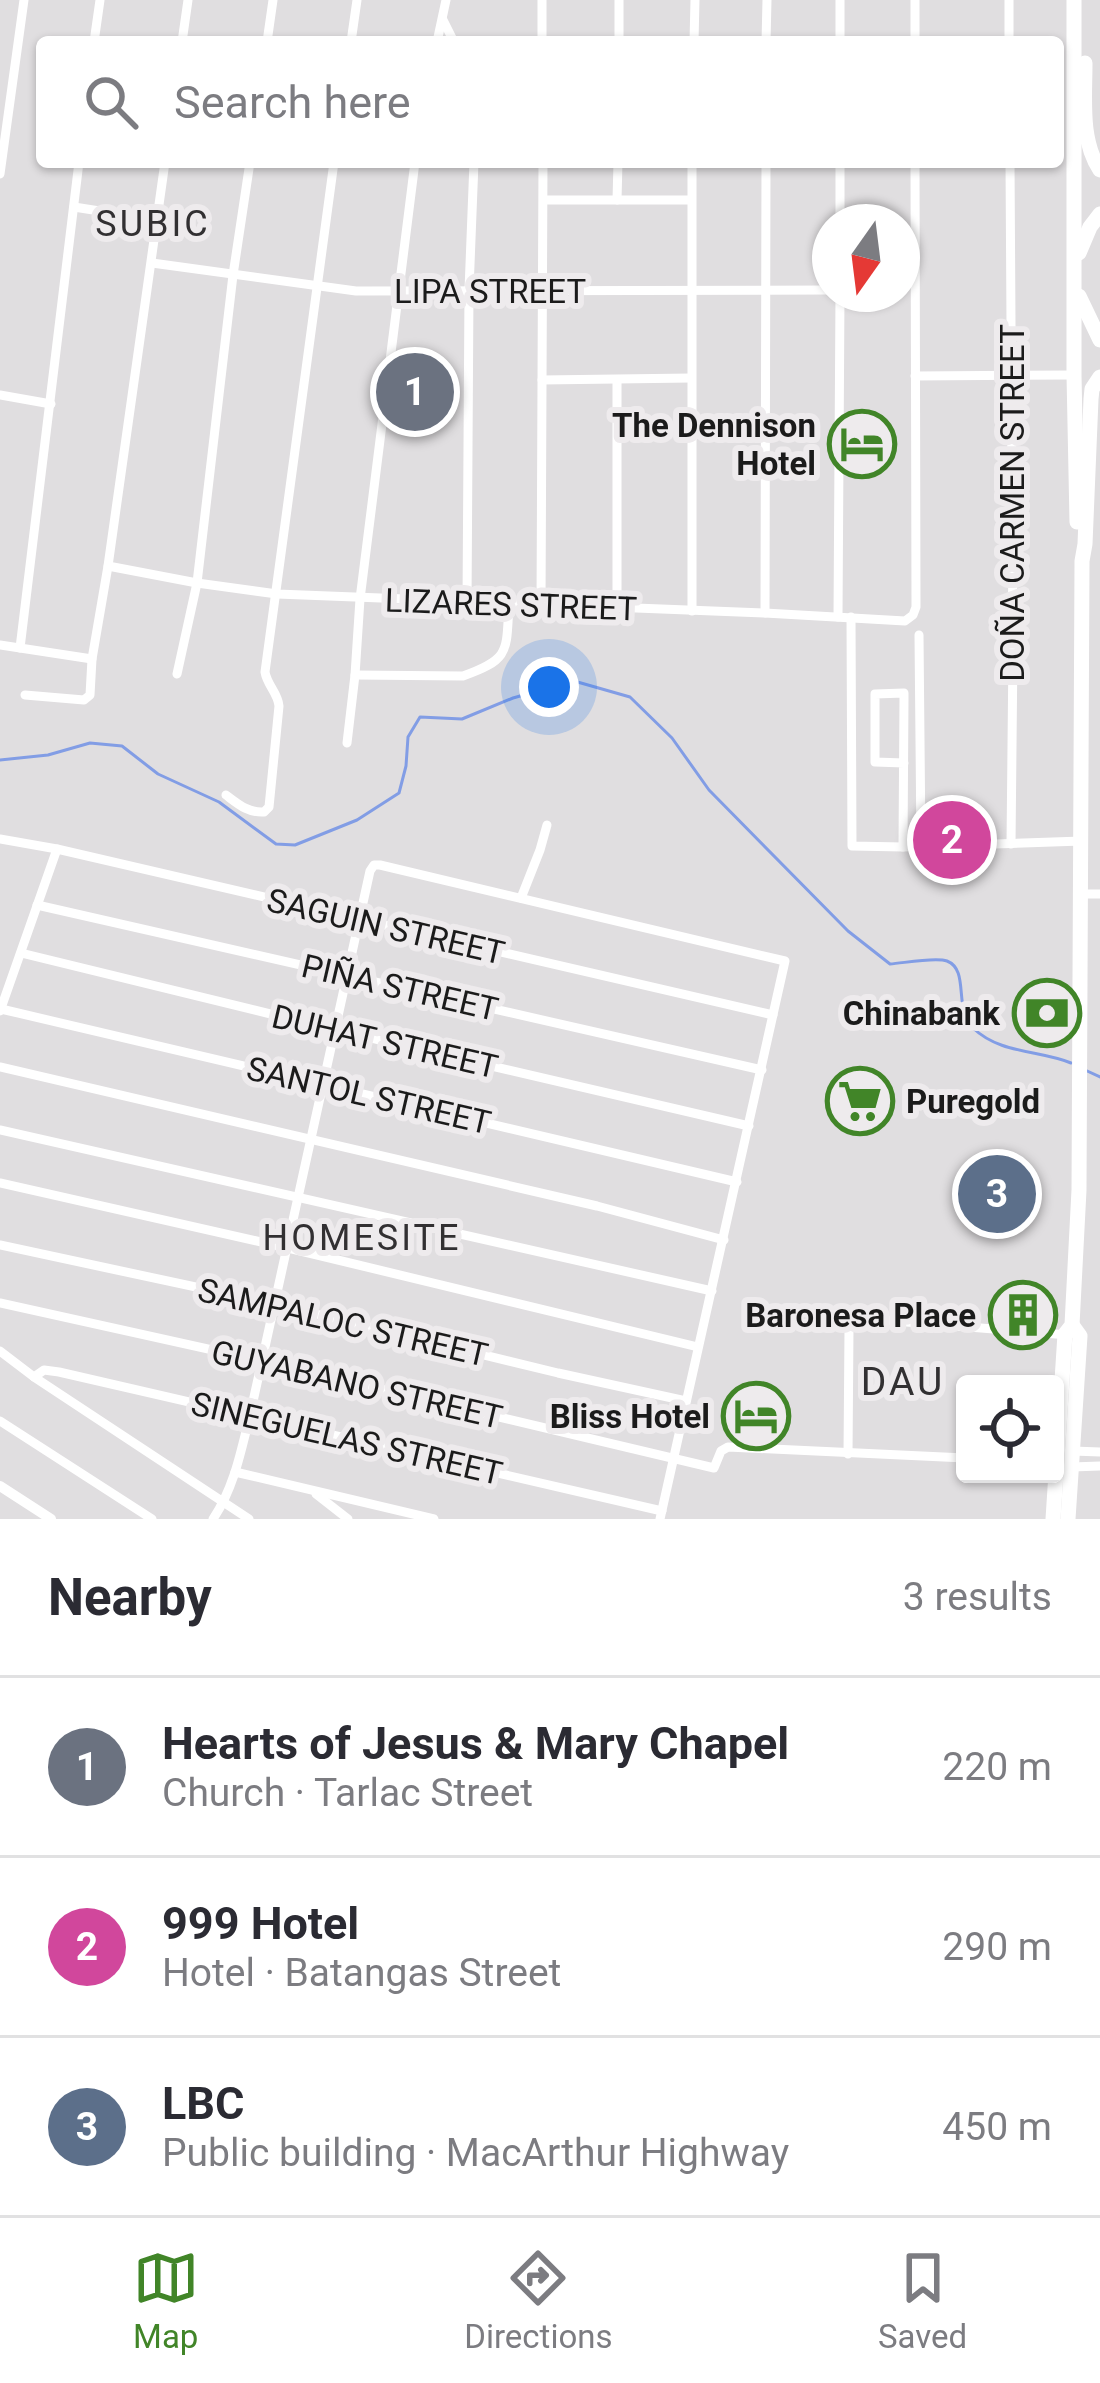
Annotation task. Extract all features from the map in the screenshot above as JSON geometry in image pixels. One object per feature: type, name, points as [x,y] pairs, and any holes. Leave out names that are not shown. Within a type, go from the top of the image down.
[{"type":"highway","points":[[1075,0],[1074,375],[1077,545],[1082,566]]},
{"type":"highway","points":[[1084,0],[1088,141],[1100,170]]},
{"type":"highway","points":[[1100,214],[1082,243],[1074,274],[1083,309],[1100,340]]},
{"type":"highway","points":[[1068,1519],[1066,1459],[1079,1190],[1082,566],[1090,399],[1100,376]]},
{"type":"highway","points":[[1053,1519],[1066,1459]]},
{"type":"street","points":[[0,174],[4,111],[24,0]]},
{"type":"street","points":[[95,36],[100,0]]},
{"type":"street","points":[[183,36],[188,0]]},
{"type":"street","points":[[268,36],[273,0]]},
{"type":"street","points":[[352,36],[357,0]]},
{"type":"street","points":[[438,36],[446,0]]},
{"type":"street","points":[[542,0],[542,36]]},
{"type":"street","points":[[619,36],[620,0]]},
{"type":"street","points":[[694,36],[695,0]]},
{"type":"street","points":[[766,0],[766,36]]},
{"type":"street","points":[[840,0],[840,36]]},
{"type":"street","points":[[915,0],[915,36]]},
{"type":"street","points":[[1009,0],[1009,36]]},
{"type":"street","points":[[442,19],[451,36]]},
{"type":"street","points":[[20,648],[79,168]]},
{"type":"street","points":[[25,695],[87,699],[90,695],[164,168]]},
{"type":"street","points":[[177,674],[196,584],[249,168]]},
{"type":"street","points":[[226,795],[245,808],[264,812],[269,807],[279,699],[267,684],[266,672],[333,168]]},
{"type":"street","points":[[347,743],[360,599],[414,168]]},
{"type":"street","points":[[467,603],[474,168]]},
{"type":"street","points":[[541,606],[543,168]]},
{"type":"street","points":[[617,200],[618,168]]},
{"type":"street","points":[[692,168],[692,611]]},
{"type":"street","points":[[765,613],[766,168]]},
{"type":"street","points":[[840,168],[840,204]]},
{"type":"street","points":[[913,204],[915,168]]},
{"type":"street","name":"DOÑA CARMEN STREET","points":[[1010,168],[1011,844]]},
{"type":"street","points":[[544,200],[691,200]]},
{"type":"street","points":[[74,207],[157,220]]},
{"type":"street","name":"LIPA STREET","points":[[152,263],[318,287],[398,292],[812,290]]},
{"type":"street","points":[[840,312],[852,846],[1082,841]]},
{"type":"street","points":[[910,312],[915,376],[1074,375]]},
{"type":"street","name":"LIZARES STREET","points":[[108,566],[277,594],[901,622],[914,615],[915,376]]},
{"type":"street","points":[[542,380],[691,378]]},
{"type":"street","points":[[616,607],[617,380]]},
{"type":"street","points":[[0,395],[51,404]]},
{"type":"street","points":[[1082,566],[1100,572]]},
{"type":"street","points":[[355,675],[463,676],[493,664],[506,647],[508,605]]},
{"type":"street","points":[[919,635],[921,846]]},
{"type":"street","points":[[0,646],[92,658]]},
{"type":"street","points":[[1080,683],[1100,684]]},
{"type":"street","points":[[904,764],[875,762],[875,694],[904,693],[904,764],[904,847]]},
{"type":"street","points":[[521,898],[547,826]]},
{"type":"street","name":"SAGUIN STREET","points":[[1,840],[57,849],[772,1015]]},
{"type":"street","points":[[0,1010],[57,849]]},
{"type":"street","points":[[214,1519],[235,1472],[250,1415],[374,865],[785,962],[661,1515]]},
{"type":"street","points":[[1082,894],[1100,894]]},
{"type":"street","name":"PIÑA STREET","points":[[38,905],[762,1070]]},
{"type":"street","name":"DUHAT STREET","points":[[21,952],[749,1126]]},
{"type":"street","name":"SANTOL STREET","points":[[0,1010],[737,1182]]},
{"type":"street","points":[[0,1067],[724,1240]]},
{"type":"street","points":[[0,1130],[712,1291]]},
{"type":"street","points":[[0,1183],[698,1347]]},
{"type":"street","name":"SAMPALOC STREET","points":[[0,1245],[686,1401]]},
{"type":"street","name":"GUYABANO STREET","points":[[0,1303],[714,1468],[721,1451],[728,1447],[848,1454]]},
{"type":"street","points":[[956,1457],[848,1454],[849,1329],[853,1320],[1072,1332]]},
{"type":"street","points":[[4,1358],[249,1519]]},
{"type":"street","name":"SINEGUELAS STREET","points":[[34,1377],[51,1370],[661,1515]]},
{"type":"street","points":[[0,1421],[152,1519]]},
{"type":"street","points":[[1066,1459],[1100,1452]]},
{"type":"street","points":[[1066,1459],[1100,1466]]},
{"type":"street","points":[[235,1472],[434,1519]]},
{"type":"street","points":[[0,1486],[51,1519]]},
{"type":"street","points":[[312,1490],[348,1519]]},
{"type":"waterway","points":[[0,760],[48,755],[90,743],[122,746],[158,774],[219,802],[276,844],[295,845],[357,820],[399,793],[408,737],[420,717],[462,719],[574,681],[630,697],[672,738],[709,790],[848,931],[890,964],[935,960],[954,966],[964,1011],[973,1028],[995,1043],[1071,1063]]},
{"type":"waterway","points":[[1085,1070],[1100,1077]]},
{"type":"place","name":"Hearts of Jesus & Mary Chapel","points":[[415,392]]},
{"type":"place","name":"The Dennison Hotel","points":[[862,444]]},
{"type":"place","name":"999 Hotel","points":[[952,840]]},
{"type":"place","name":"Chinabank","points":[[1047,1013]]},
{"type":"place","name":"Puregold","points":[[860,1101]]},
{"type":"place","name":"LBC","points":[[997,1194]]},
{"type":"place","name":"Baronesa Place","points":[[1023,1315]]},
{"type":"place","name":"Bliss Hotel","points":[[756,1416]]},
{"type":"district","name":"SUBIC","points":[[153,223]]},
{"type":"district","name":"HOMESITE","points":[[362,1237]]},
{"type":"district","name":"DAU","points":[[903,1381]]}]
